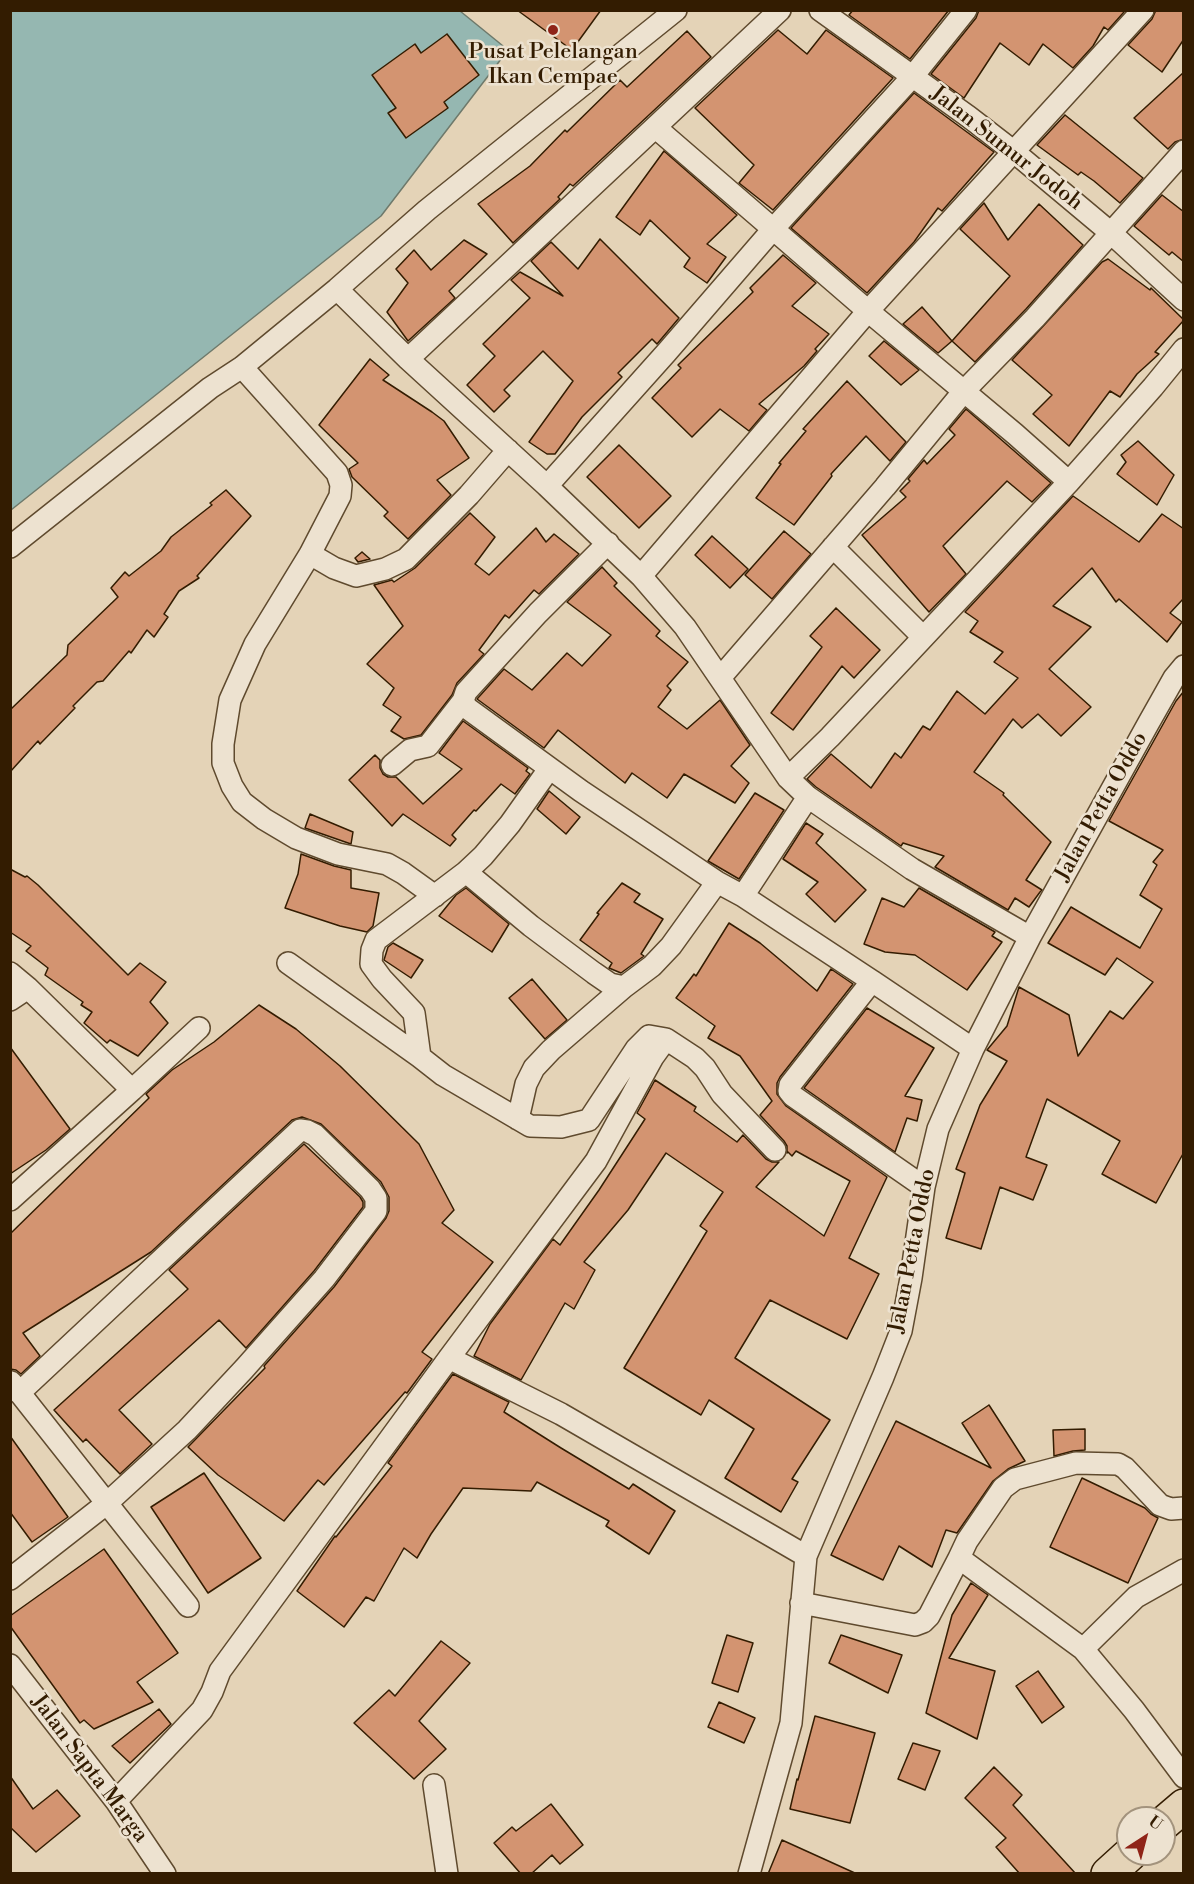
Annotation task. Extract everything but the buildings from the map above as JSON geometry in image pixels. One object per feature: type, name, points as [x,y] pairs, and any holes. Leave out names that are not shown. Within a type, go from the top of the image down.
[{"type":"street","points":[[10,547],[210,388],[242,367],[337,289],[427,210],[676,10]]},
{"type":"street","points":[[408,359],[780,10]]},
{"type":"street","name":"Jalan Sumur Jodoh","points":[[820,10],[1013,151],[1111,233],[1184,300]]},
{"type":"street","points":[[547,486],[774,228],[913,76],[966,10]]},
{"type":"street","points":[[641,576],[868,311],[1143,10]]},
{"type":"street","points":[[655,127],[1069,482]]},
{"type":"street","points":[[720,678],[885,487],[964,391],[1035,318],[1184,151]]},
{"type":"street","points":[[337,289],[408,359],[641,576],[685,627],[788,778],[808,797],[912,869],[1030,938]]},
{"type":"street","points":[[788,778],[830,737],[1069,482],[1184,349]]},
{"type":"street","points":[[242,367],[337,473],[341,485],[340,496],[310,554],[255,644],[230,700],[223,744],[223,763],[232,786],[242,802],[264,819],[296,837],[338,854],[387,864],[435,896]]},
{"type":"street","points":[[310,554],[334,568],[357,576],[386,569],[406,559],[469,495],[508,450]]},
{"type":"street","points":[[392,765],[410,750],[428,746],[463,701],[466,692],[538,613],[608,543]]},
{"type":"street","points":[[833,548],[923,637]]},
{"type":"street","name":"Jalan Petta Oddo","points":[[749,1874],[791,1723],[806,1556],[901,1331],[912,1278],[924,1187],[938,1129],[973,1049],[1030,938],[1174,678],[1184,666]]},
{"type":"street","points":[[463,701],[467,708],[549,769],[973,1049]]},
{"type":"street","points":[[420,1057],[414,1013],[371,964],[376,940],[466,872],[483,856],[510,824],[549,769]]},
{"type":"street","points":[[743,896],[808,797]]},
{"type":"street","points":[[466,872],[531,926],[594,973],[610,984],[624,987]]},
{"type":"street","points":[[518,1119],[526,1084],[534,1068],[551,1050],[652,966],[671,946],[717,882]]},
{"type":"street","points":[[288,963],[443,1075],[530,1126],[561,1127],[589,1120],[636,1049],[649,1036],[666,1039],[695,1058],[705,1068],[722,1094],[776,1150]]},
{"type":"street","points":[[10,973],[132,1090]]},
{"type":"street","points":[[872,981],[790,1085],[789,1091],[924,1187]]},
{"type":"street","points":[[10,1000],[28,988]]},
{"type":"street","points":[[10,1200],[199,1028]]},
{"type":"street","points":[[116,1802],[202,1710],[220,1671],[448,1358],[596,1161],[653,1057],[666,1039]]},
{"type":"street","points":[[10,1579],[106,1504],[187,1430],[324,1279],[376,1211],[376,1198],[370,1189],[315,1135],[307,1131],[300,1130],[15,1387],[106,1504],[188,1606]]},
{"type":"street","points":[[448,1358],[561,1414],[806,1556]]},
{"type":"street","points":[[801,1603],[915,1625],[923,1622],[929,1616],[967,1541],[1003,1488],[1015,1479],[1076,1463],[1118,1464],[1125,1468],[1160,1505],[1171,1509],[1184,1508]]},
{"type":"street","points":[[959,1558],[1083,1649],[1134,1710],[1184,1777]]},
{"type":"street","points":[[1083,1649],[1136,1597],[1184,1570]]},
{"type":"street","name":"Jalan Sapta Marga","points":[[10,1665],[116,1802],[165,1874]]},
{"type":"street","points":[[434,1785],[447,1874]]},
{"type":"water","points":[[11,11],[460,11],[508,50],[381,216],[11,510]]},
{"type":"place","name":"Pusat Pelelangan Ikan Cempae","points":[[553,30]]}]
